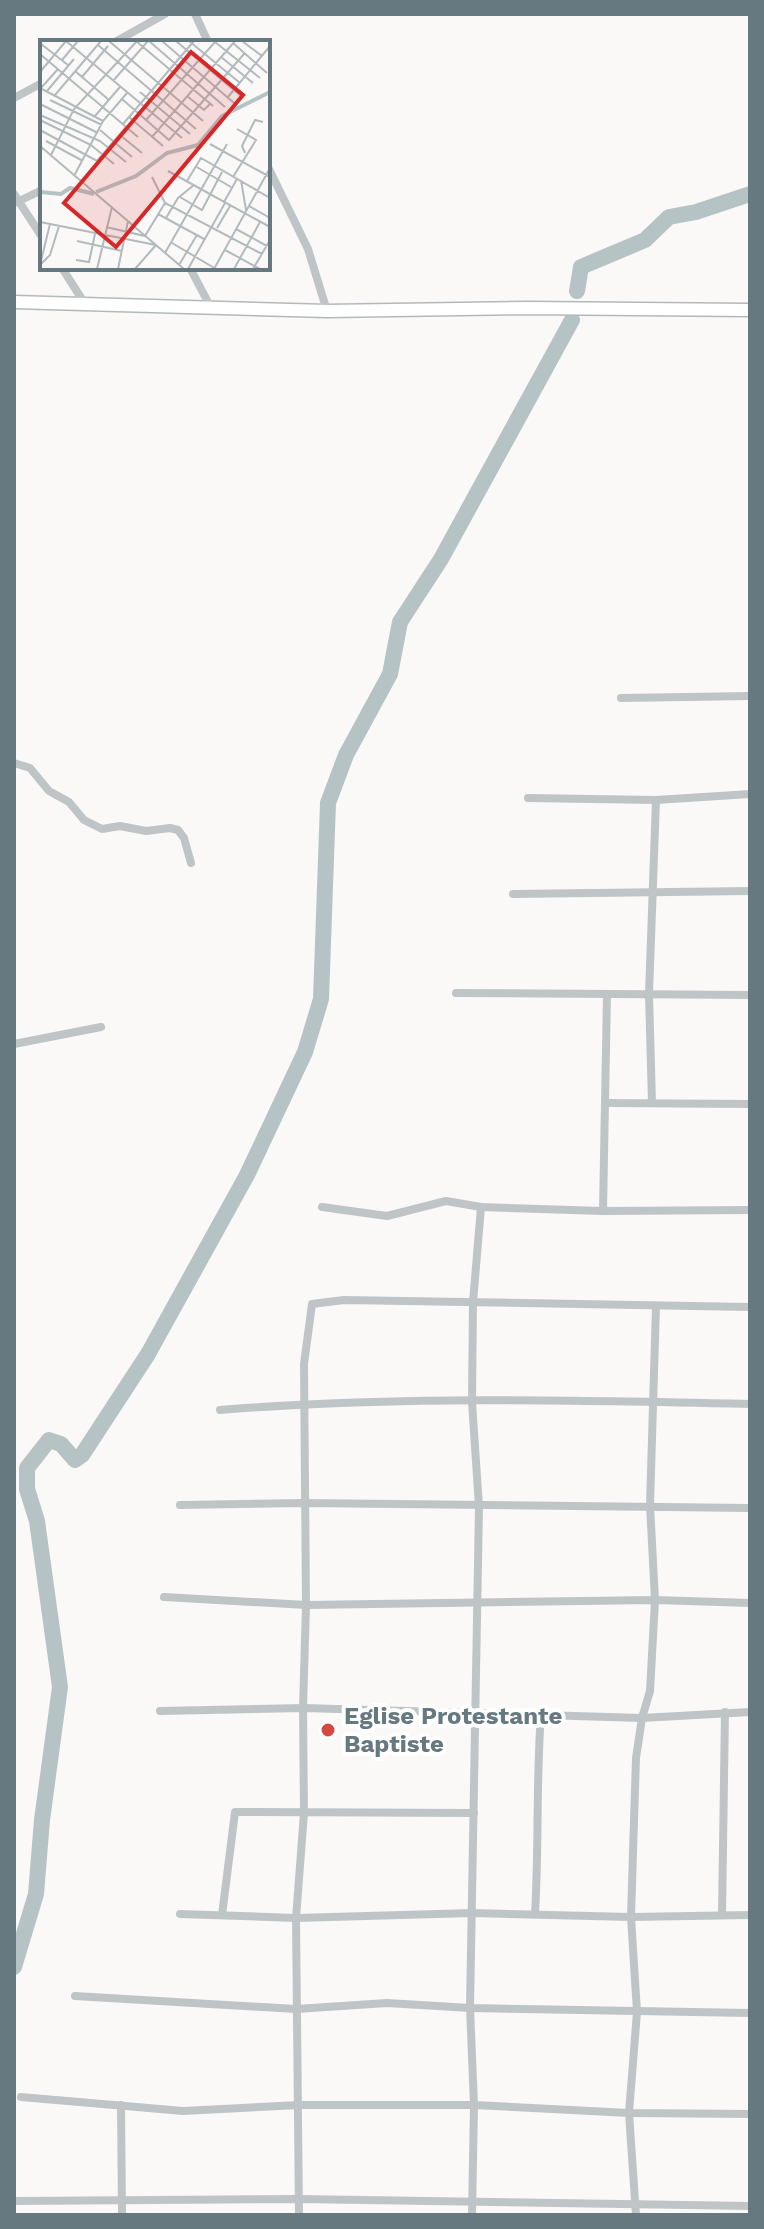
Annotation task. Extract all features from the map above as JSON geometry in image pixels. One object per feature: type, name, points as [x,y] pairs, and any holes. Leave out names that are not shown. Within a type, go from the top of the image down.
[{"type":"main road","points":[[14,302],[327,311],[527,308],[750,310]]},
{"type":"street","points":[[119,40],[165,14]]},
{"type":"street","points":[[195,14],[207,40]]},
{"type":"street","points":[[14,98],[40,84]]},
{"type":"street","points":[[270,171],[308,249],[327,311]]},
{"type":"street","points":[[40,191],[16,199],[40,234]]},
{"type":"street","points":[[63,270],[85,304]]},
{"type":"street","points":[[191,270],[210,306]]},
{"type":"street","points":[[621,698],[750,696]]},
{"type":"street","points":[[14,763],[30,768],[49,791],[69,802],[84,820],[102,829],[120,826],[146,831],[178,830],[184,838],[191,863]]},
{"type":"street","points":[[528,798],[656,800],[750,794]]},
{"type":"street","points":[[652,1103],[649,994],[656,800]]},
{"type":"street","points":[[513,894],[750,891]]},
{"type":"street","points":[[456,993],[750,995]]},
{"type":"street","points":[[603,1211],[607,994]]},
{"type":"street","points":[[14,1044],[101,1027]]},
{"type":"street","points":[[605,1103],[750,1104]]},
{"type":"street","points":[[322,1207],[387,1216],[446,1201],[481,1207],[603,1211],[750,1210]]},
{"type":"street","points":[[472,2215],[474,2105],[470,2008],[479,1507],[472,1402],[473,1302],[481,1207]]},
{"type":"street","points":[[299,2215],[296,1918],[304,1813],[304,1364],[312,1304],[344,1300],[750,1307]]},
{"type":"street","points":[[636,2210],[629,2113],[637,2012],[631,1917],[636,1758],[650,1691],[655,1600],[650,1505],[656,1306]]},
{"type":"street","points":[[220,1410],[305,1403],[750,1404]]},
{"type":"street","points":[[180,1505],[305,1503],[750,1508]]},
{"type":"street","points":[[164,1597],[306,1605],[655,1600],[750,1603]]},
{"type":"street","points":[[160,1711],[303,1708],[642,1718],[750,1712]]},
{"type":"street","points":[[722,1915],[725,1712]]},
{"type":"street","points":[[535,1914],[538,1858],[536,1775],[541,1714]]},
{"type":"street","points":[[222,1915],[235,1812],[474,1813]]},
{"type":"street","points":[[180,1914],[296,1918],[472,1913],[631,1917],[750,1915]]},
{"type":"street","points":[[75,1996],[296,2009],[387,2003],[470,2008],[750,2013]]},
{"type":"street","points":[[21,2097],[183,2111],[299,2105],[474,2105],[629,2113],[750,2114]]},
{"type":"street","points":[[121,2105],[122,2215]]},
{"type":"street","points":[[14,2201],[299,2199],[472,2202],[636,2210],[750,2206]]},
{"type":"waterway","points":[[577,291],[581,267],[645,240],[669,217],[696,212],[750,194]]},
{"type":"waterway","points":[[14,1967],[36,1894],[42,1820],[60,1687],[37,1521],[27,1489],[27,1468],[49,1440],[61,1444],[75,1460],[82,1455],[148,1354],[247,1175],[305,1052],[321,999],[328,803],[346,755],[390,674],[400,622],[441,559],[572,320]]},
{"type":"place","name":"Eglise Protestante Baptiste","points":[[328,1730]]}]
